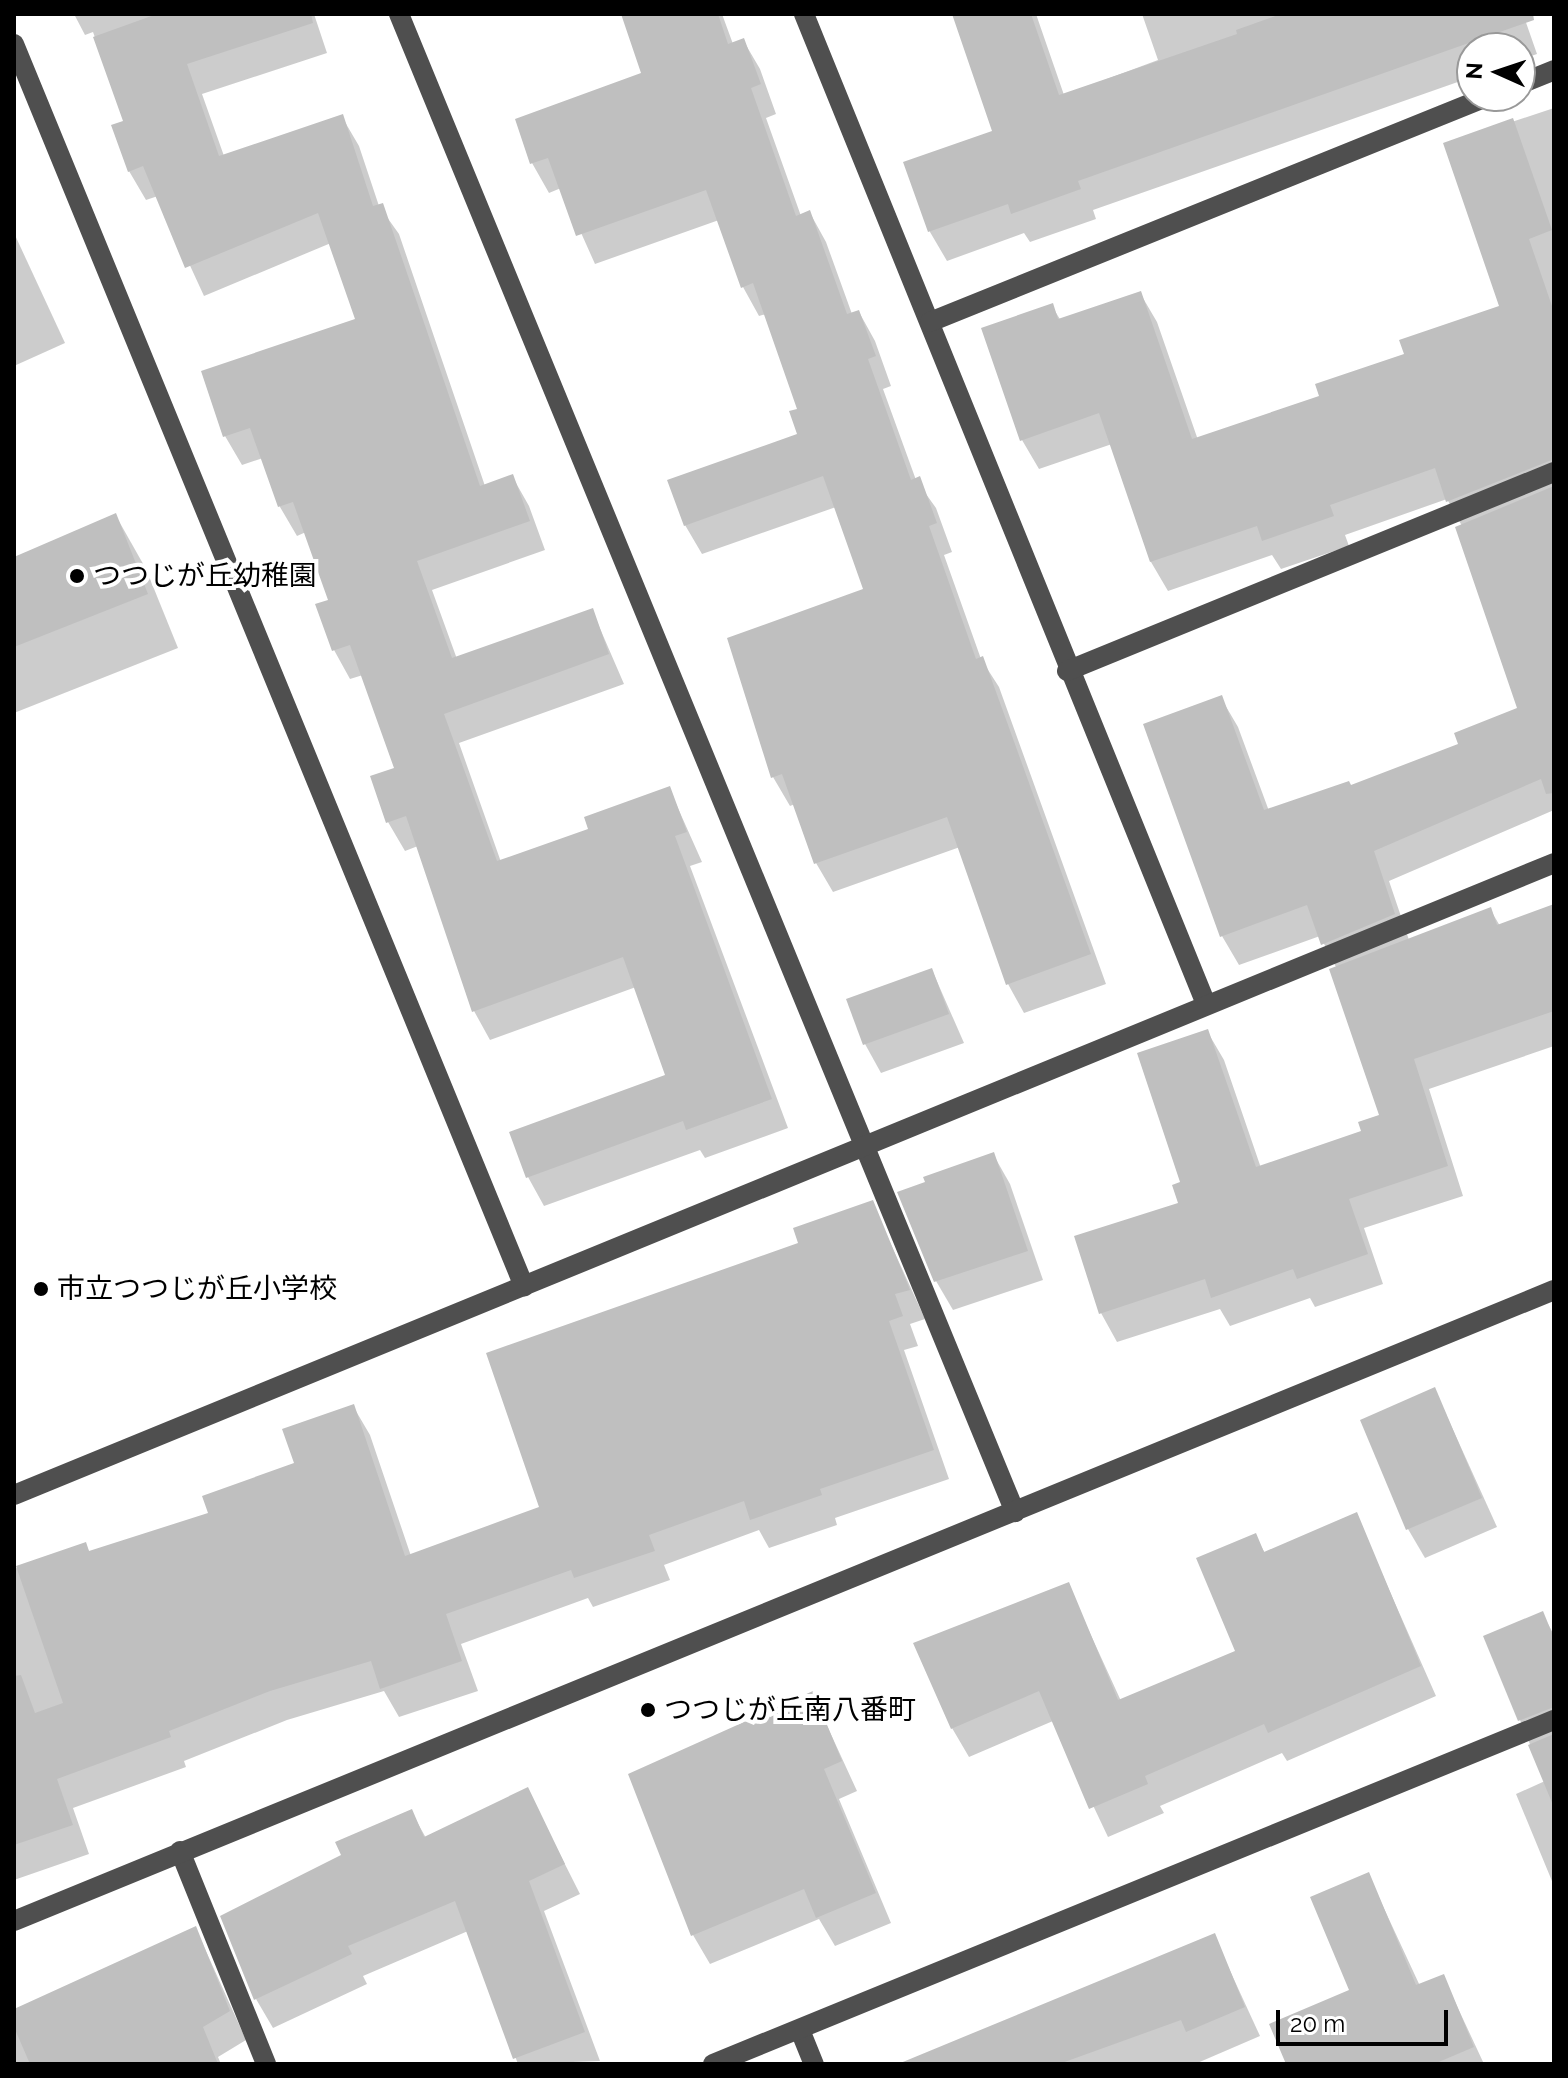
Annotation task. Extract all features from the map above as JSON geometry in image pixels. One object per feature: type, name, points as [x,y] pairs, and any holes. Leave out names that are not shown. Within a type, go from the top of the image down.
[{"type":"street","points":[[399,14],[1015,1512]]},
{"type":"street","points":[[804,14],[930,322],[1067,671],[1206,1004]]},
{"type":"street","points":[[14,44],[524,1286]]},
{"type":"street","points":[[930,322],[1456,109]]},
{"type":"street","points":[[1067,671],[1554,472]]},
{"type":"street","points":[[14,1495],[1554,863]]},
{"type":"street","points":[[14,1921],[1554,1290]]},
{"type":"street","points":[[713,2064],[1554,1720]]},
{"type":"street","points":[[180,1851],[266,2064]]},
{"type":"street","points":[[800,2030],[814,2064]]},
{"type":"building","points":[[157,14],[311,14],[313,23],[187,64],[219,156],[343,114],[373,206],[383,203],[480,486],[513,474],[530,521],[417,561],[452,658],[593,608],[609,654],[444,714],[497,861],[588,829],[584,817],[670,786],[687,832],[675,836],[772,1099],[686,1130],[683,1121],[526,1178],[509,1132],[665,1075],[623,957],[472,1012],[406,816],[386,823],[370,776],[394,768],[350,645],[332,651],[315,604],[328,600],[293,502],[278,507],[250,428],[223,437],[201,371],[355,319],[318,213],[185,268],[143,166],[128,172],[111,125],[123,121],[93,37]]},
{"type":"building","points":[[621,14],[718,14],[728,44],[744,38],[761,84],[751,88],[796,216],[810,210],[847,314],[859,310],[876,356],[868,359],[911,480],[920,476],[937,523],[929,526],[976,659],[983,656],[1091,954],[1006,985],[947,817],[814,864],[782,774],[771,778],[727,638],[863,589],[823,476],[684,526],[667,480],[797,434],[789,411],[797,409],[753,283],[741,288],[706,190],[576,236],[548,158],[530,164],[515,119],[641,73]]},
{"type":"building","points":[[952,14],[1031,14],[1059,95],[1237,34],[1236,30],[1281,14],[1533,14],[1534,20],[1500,32],[1456,32],[1456,48],[1078,181],[1081,189],[1011,214],[1008,204],[928,232],[903,162],[992,131]]},
{"type":"building","points":[[1513,118],[1552,230],[1529,239],[1554,312],[1554,459],[1446,502],[1435,468],[1330,505],[1334,516],[1262,541],[1257,526],[1150,562],[1099,413],[1020,441],[981,328],[1053,303],[1058,319],[1141,291],[1192,439],[1319,396],[1315,384],[1404,354],[1399,340],[1499,306],[1443,143]]},
{"type":"building","points":[[1554,486],[1554,793],[1546,794],[1541,779],[1374,851],[1395,914],[1321,945],[1307,905],[1220,937],[1143,724],[1222,695],[1264,810],[1349,781],[1351,785],[1458,744],[1454,733],[1517,708],[1455,527]]},
{"type":"building","name":"つつじが丘幼稚園","points":[[116,513],[148,594],[14,647],[14,557]]},
{"type":"building","points":[[1554,904],[1554,1011],[1414,1059],[1448,1166],[1349,1199],[1368,1254],[1297,1279],[1293,1269],[1211,1298],[1205,1279],[1099,1314],[1074,1236],[1178,1203],[1172,1185],[1180,1182],[1137,1053],[1208,1029],[1256,1167],[1361,1131],[1358,1122],[1379,1115],[1329,969],[1491,907],[1497,925]]},
{"type":"building","points":[[932,968],[949,1014],[863,1045],[846,999]]},
{"type":"building","points":[[994,1152],[1028,1251],[934,1282],[897,1192],[925,1182],[923,1177]]},
{"type":"building","points":[[873,1200],[910,1290],[895,1294],[903,1316],[889,1321],[934,1450],[820,1489],[822,1495],[750,1520],[744,1501],[649,1535],[655,1551],[574,1578],[571,1570],[446,1614],[462,1661],[380,1689],[371,1661],[270,1691],[169,1731],[171,1737],[57,1779],[73,1825],[14,1845],[14,1676],[21,1675],[35,1713],[63,1703],[16,1566],[86,1542],[89,1551],[208,1513],[202,1496],[294,1463],[282,1429],[354,1404],[405,1556],[539,1507],[486,1353],[798,1243],[793,1228]]},
{"type":"building","points":[[1435,1387],[1482,1498],[1406,1530],[1360,1420]]},
{"type":"building","points":[[1357,1512],[1421,1666],[1268,1733],[1264,1724],[1145,1776],[1148,1784],[1089,1809],[1039,1691],[951,1729],[913,1643],[1069,1582],[1118,1700],[1235,1651],[1196,1558],[1256,1533],[1264,1552]]},
{"type":"building","points":[[1543,1611],[1554,1638],[1554,1707],[1518,1721],[1483,1636]]},
{"type":"building","points":[[813,1691],[842,1761],[824,1769],[876,1893],[816,1918],[804,1889],[691,1936],[628,1774]]},
{"type":"building","points":[[1554,1734],[1554,1805],[1553,1805],[1528,1745]]},
{"type":"building","points":[[528,1787],[565,1864],[529,1881],[585,2032],[513,2059],[455,1901],[348,1946],[352,1954],[254,2000],[220,1916],[341,1855],[335,1842],[412,1809],[424,1837]]},
{"type":"building","points":[[1369,1872],[1416,1985],[1444,1974],[1474,2047],[1434,2064],[1286,2064],[1269,2024],[1349,1990],[1310,1897]]},
{"type":"building","points":[[196,1926],[230,2011],[203,2027],[218,2064],[30,2064],[14,2027],[14,2009]]},
{"type":"building","points":[[1215,1933],[1245,2007],[1186,2032],[1181,2020],[1059,2064],[898,2064]]},
{"type":"place","name":"つつじが丘幼稚園","points":[[77,576]]},
{"type":"place","name":"市立つつじが丘小学校","points":[[41,1289]]},
{"type":"place","name":"つつじが丘南八番町","points":[[648,1710]]}]
